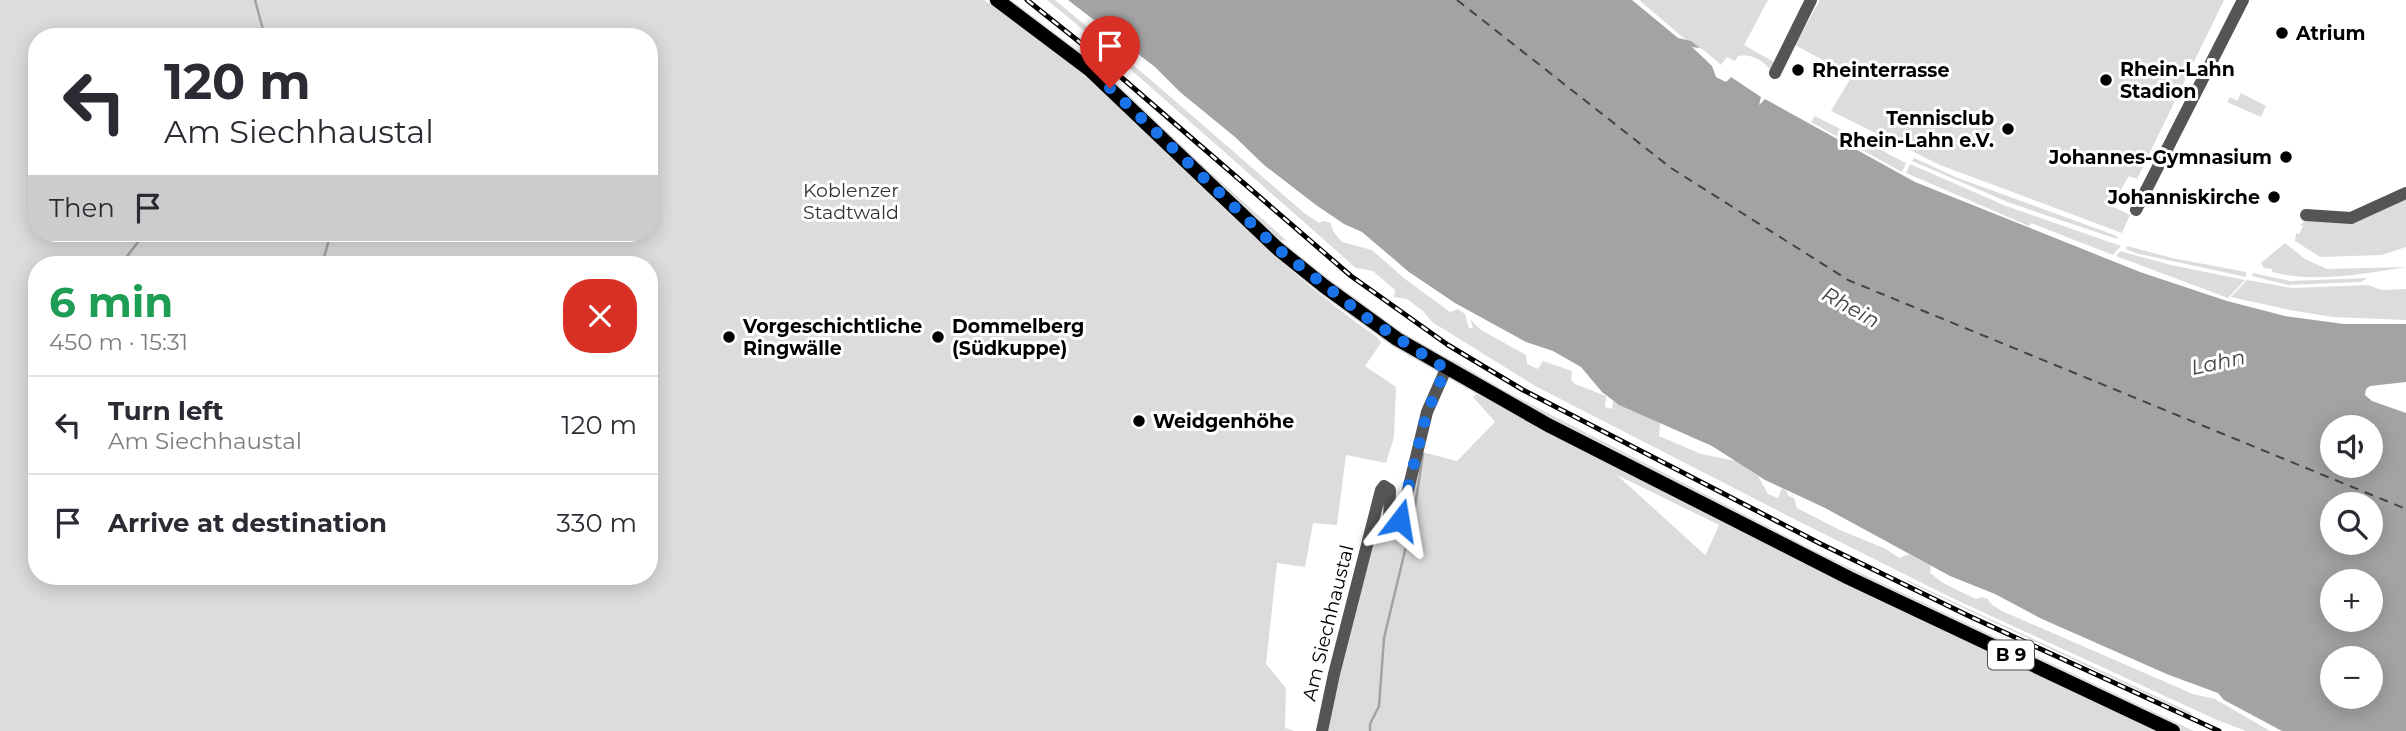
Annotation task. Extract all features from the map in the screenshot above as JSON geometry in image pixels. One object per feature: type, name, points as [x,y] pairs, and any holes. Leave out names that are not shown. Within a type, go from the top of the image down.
[{"type":"main road","name":"B 9","points":[[997,0],[1090,70],[1278,249],[1371,321],[1446,369],[1548,425],[1849,578],[2173,731]]},
{"type":"street","points":[[1775,73],[1811,0]]},
{"type":"street","points":[[2136,209],[2243,0]]},
{"type":"street","points":[[2306,215],[2351,218],[2406,193]]},
{"type":"street","name":"Am Siechhaustal","points":[[1322,731],[1382,488],[1390,490],[1389,521],[1396,524],[1401,519],[1427,412],[1446,369]]},
{"type":"green space","name":"Koblenzer Stadtwald","points":[[0,0],[984,0],[1099,88],[1267,249],[1381,343],[1365,366],[1396,387],[1394,437],[1386,463],[1346,455],[1337,525],[1313,523],[1305,567],[1277,563],[1266,664],[1286,688],[1285,728],[1295,731],[0,731]]},
{"type":"green space","points":[[1047,0],[1055,0],[1303,212],[1319,223],[1331,223],[1333,231],[1342,242],[1372,250],[1405,279],[1450,312],[1458,309],[1465,314],[1469,328],[1473,328],[1470,319],[1481,330],[1526,355],[1527,364],[1538,369],[1543,361],[1572,371],[1571,380],[1575,384],[1606,396],[1605,407],[1612,409],[1613,401],[1660,423],[1659,436],[1701,454],[1736,461],[1758,476],[1768,494],[1778,498],[1782,488],[1787,491],[1788,496],[1794,498],[1797,508],[1886,549],[1899,558],[1909,554],[1931,566],[1930,573],[1943,583],[1976,599],[1988,599],[2002,611],[2193,694],[2215,699],[2270,731],[2246,731],[2217,720],[1952,598],[1537,387],[1432,322],[1407,299],[1394,297],[1395,290],[1373,271],[1356,268],[1121,61]]},
{"type":"green space","points":[[1639,0],[1768,0],[1744,45],[1776,63],[1771,72],[1761,61],[1748,56],[1738,56],[1735,61],[1727,57],[1721,65]]},
{"type":"green space","points":[[1820,0],[2224,0],[2137,179],[2129,176],[2111,206],[2130,215],[2122,233],[1940,165],[1831,111],[1852,76],[1795,45]]},
{"type":"green space","points":[[2241,93],[2266,106],[2261,117],[2227,102],[2230,97],[2237,101]]},
{"type":"green space","points":[[1126,97],[1287,241],[1274,239]]},
{"type":"green space","points":[[1815,116],[1906,163],[1902,172],[1811,122]]},
{"type":"green space","points":[[1914,158],[1958,178],[2117,236],[2117,239],[2010,203],[1912,161]]},
{"type":"green space","points":[[1910,164],[2006,206],[2121,246],[2113,255],[2031,223],[2029,226],[1906,173]]},
{"type":"green space","points":[[2406,197],[2406,247],[2382,255],[2320,257],[2295,241],[2296,233],[2299,234],[2303,226],[2300,225],[2306,220],[2338,221]]},
{"type":"green space","points":[[2285,243],[2305,259],[2327,269],[2406,267],[2357,275],[2321,277],[2288,275],[2264,268],[2261,263]]},
{"type":"green space","points":[[2127,246],[2172,258],[2246,272],[2246,277],[2135,253],[2126,249]]},
{"type":"green space","points":[[2120,251],[2171,265],[2245,280],[2228,298],[2116,256]]},
{"type":"green space","points":[[2253,273],[2290,281],[2367,278],[2361,282],[2288,285],[2252,276]]},
{"type":"green space","points":[[2247,280],[2293,288],[2368,285],[2382,290],[2406,289],[2406,320],[2332,317],[2231,297]]},
{"type":"green space","points":[[1453,360],[1503,390],[1827,557],[2194,731],[2182,731],[1717,507],[1449,365]]},
{"type":"green space","points":[[1476,394],[1854,588],[2160,731],[1326,731],[1376,525],[1404,533],[1422,452],[1457,461],[1495,422],[1473,397]],"holes":[[[1617,475],[1719,525],[1705,555]]]},
{"type":"green space","points":[[1907,580],[2192,713],[2191,715]]},
{"type":"water","points":[[1068,0],[1632,0],[1678,38],[1691,41],[1700,48],[1692,47],[1712,66],[1716,77],[1726,82],[1731,77],[1761,97],[1759,105],[1765,99],[1915,182],[2140,272],[2227,301],[2285,316],[2344,324],[2406,324],[2406,382],[2370,386],[2365,395],[2372,401],[2406,413],[2406,731],[2282,731],[2224,700],[2218,693],[2169,675],[2042,619],[1995,594],[1950,576],[1825,508],[1765,480],[1712,446],[1619,405],[1602,392],[1581,367],[1553,351],[1526,342],[1455,303],[1409,272],[1362,232],[1344,224],[1316,205],[1264,165],[1235,137],[1180,92],[1155,67]]},
{"type":"waterway","points":[[255,0],[263,28]]},
{"type":"waterway","points":[[127,256],[138,242]]},
{"type":"waterway","points":[[324,256],[328,242]]},
{"type":"waterway","points":[[1370,731],[1370,724],[1379,706],[1384,638],[1414,513],[1423,454]]},
{"type":"ferry route","points":[[1457,0],[1671,168],[1848,280],[2406,509]]},
{"type":"railway","points":[[1027,0],[1092,52],[1351,276],[1448,345],[1523,390],[1821,544],[1969,616],[2219,731]]},
{"type":"place","name":"Atrium","points":[[2282,33]]},
{"type":"place","name":"Rheinterrasse","points":[[1798,70]]},
{"type":"place","name":"Rhein-Lahn Stadion","points":[[2106,80]]},
{"type":"place","name":"Tennisclub Rhein-Lahn e.V.","points":[[2008,129]]},
{"type":"place","name":"Johannes-Gymnasium","points":[[2286,157]]},
{"type":"place","name":"Johanniskirche","points":[[2274,197]]},
{"type":"place","name":"Vorgeschichtliche Ringwälle","points":[[729,337]]},
{"type":"place","name":"Dommelberg (Südkuppe)","points":[[938,337]]},
{"type":"place","name":"Weidgenhöhe","points":[[1139,421]]},
{"type":"route","points":[[1110,88],[1278,249],[1371,321],[1446,369],[1427,412],[1400,520]]},
{"type":"water label","name":"Rhein","points":[[1851,307]]},
{"type":"water label","name":"Lahn","points":[[2218,362]]}]
